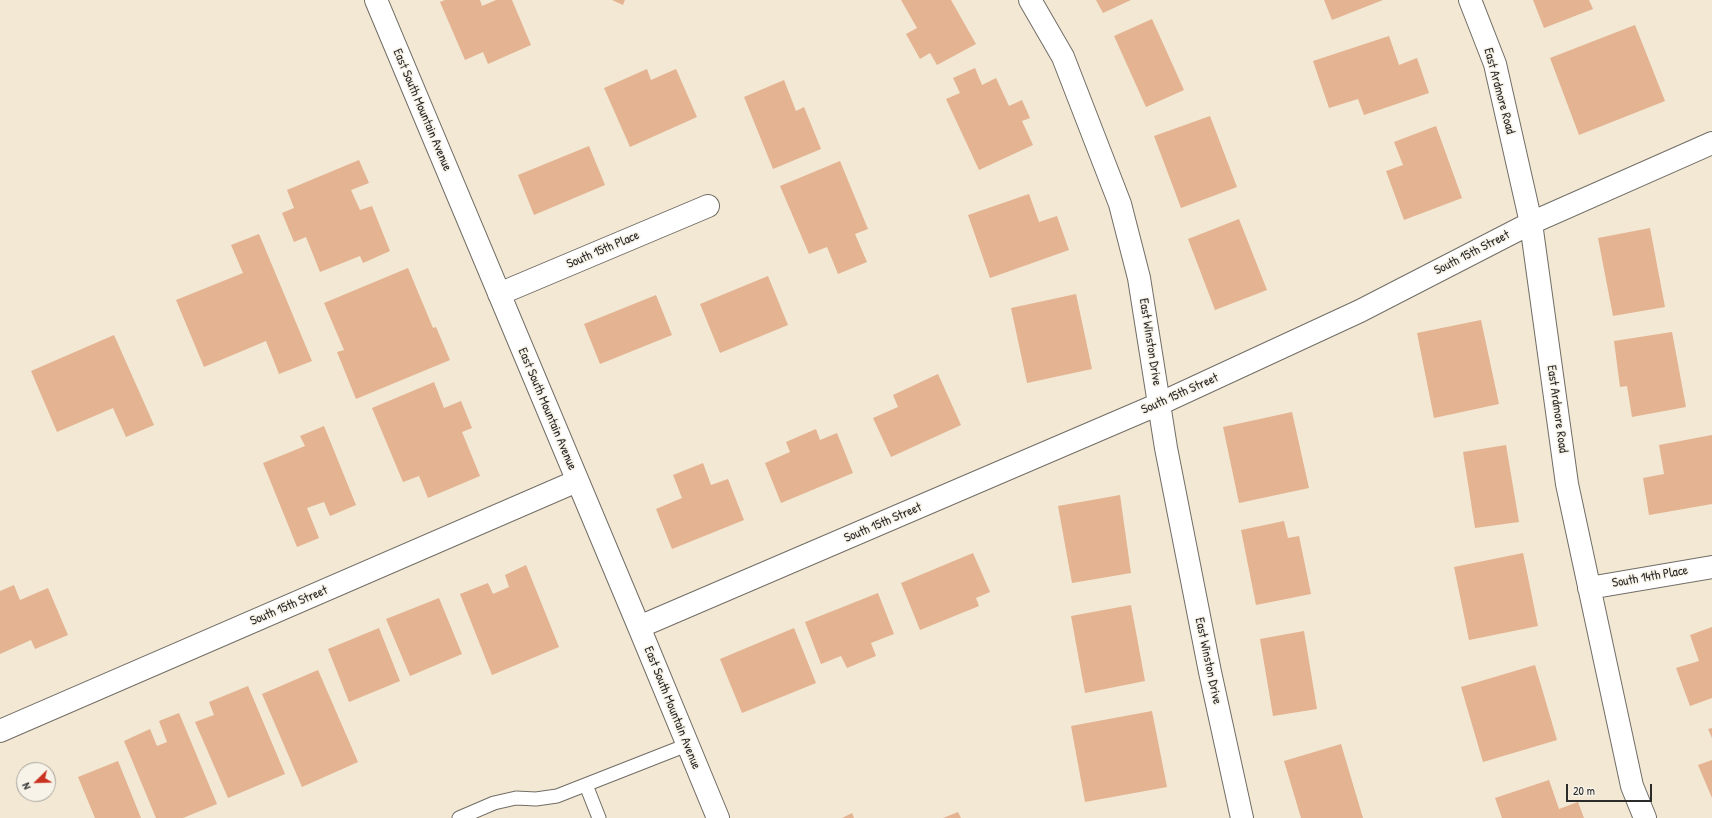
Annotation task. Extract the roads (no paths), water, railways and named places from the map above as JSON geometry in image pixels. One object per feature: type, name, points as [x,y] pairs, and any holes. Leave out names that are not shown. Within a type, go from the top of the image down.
[{"type":"street","name":"East South Mountain Avenue","points":[[376,0],[718,818]]},
{"type":"street","name":"East Winston Drive","points":[[1030,0],[1063,57],[1120,204],[1139,278],[1166,448],[1210,672],[1242,818]]},
{"type":"street","name":"East Ardmore Road","points":[[1470,0],[1495,64],[1531,223],[1567,484],[1632,786],[1645,818]]},
{"type":"street","name":"South 15th Street","points":[[639,627],[1160,404],[1360,311],[1531,223],[1712,142]]},
{"type":"street","name":"South 15th Place","points":[[499,294],[708,206]]},
{"type":"street","name":"South 15th Street","points":[[0,731],[577,481]]},
{"type":"street","name":"South 14th Place","points":[[1589,588],[1712,567]]},
{"type":"lane","points":[[459,818],[494,803],[516,798],[536,799],[557,796],[687,746]]},
{"type":"lane","points":[[586,785],[599,818]]}]
